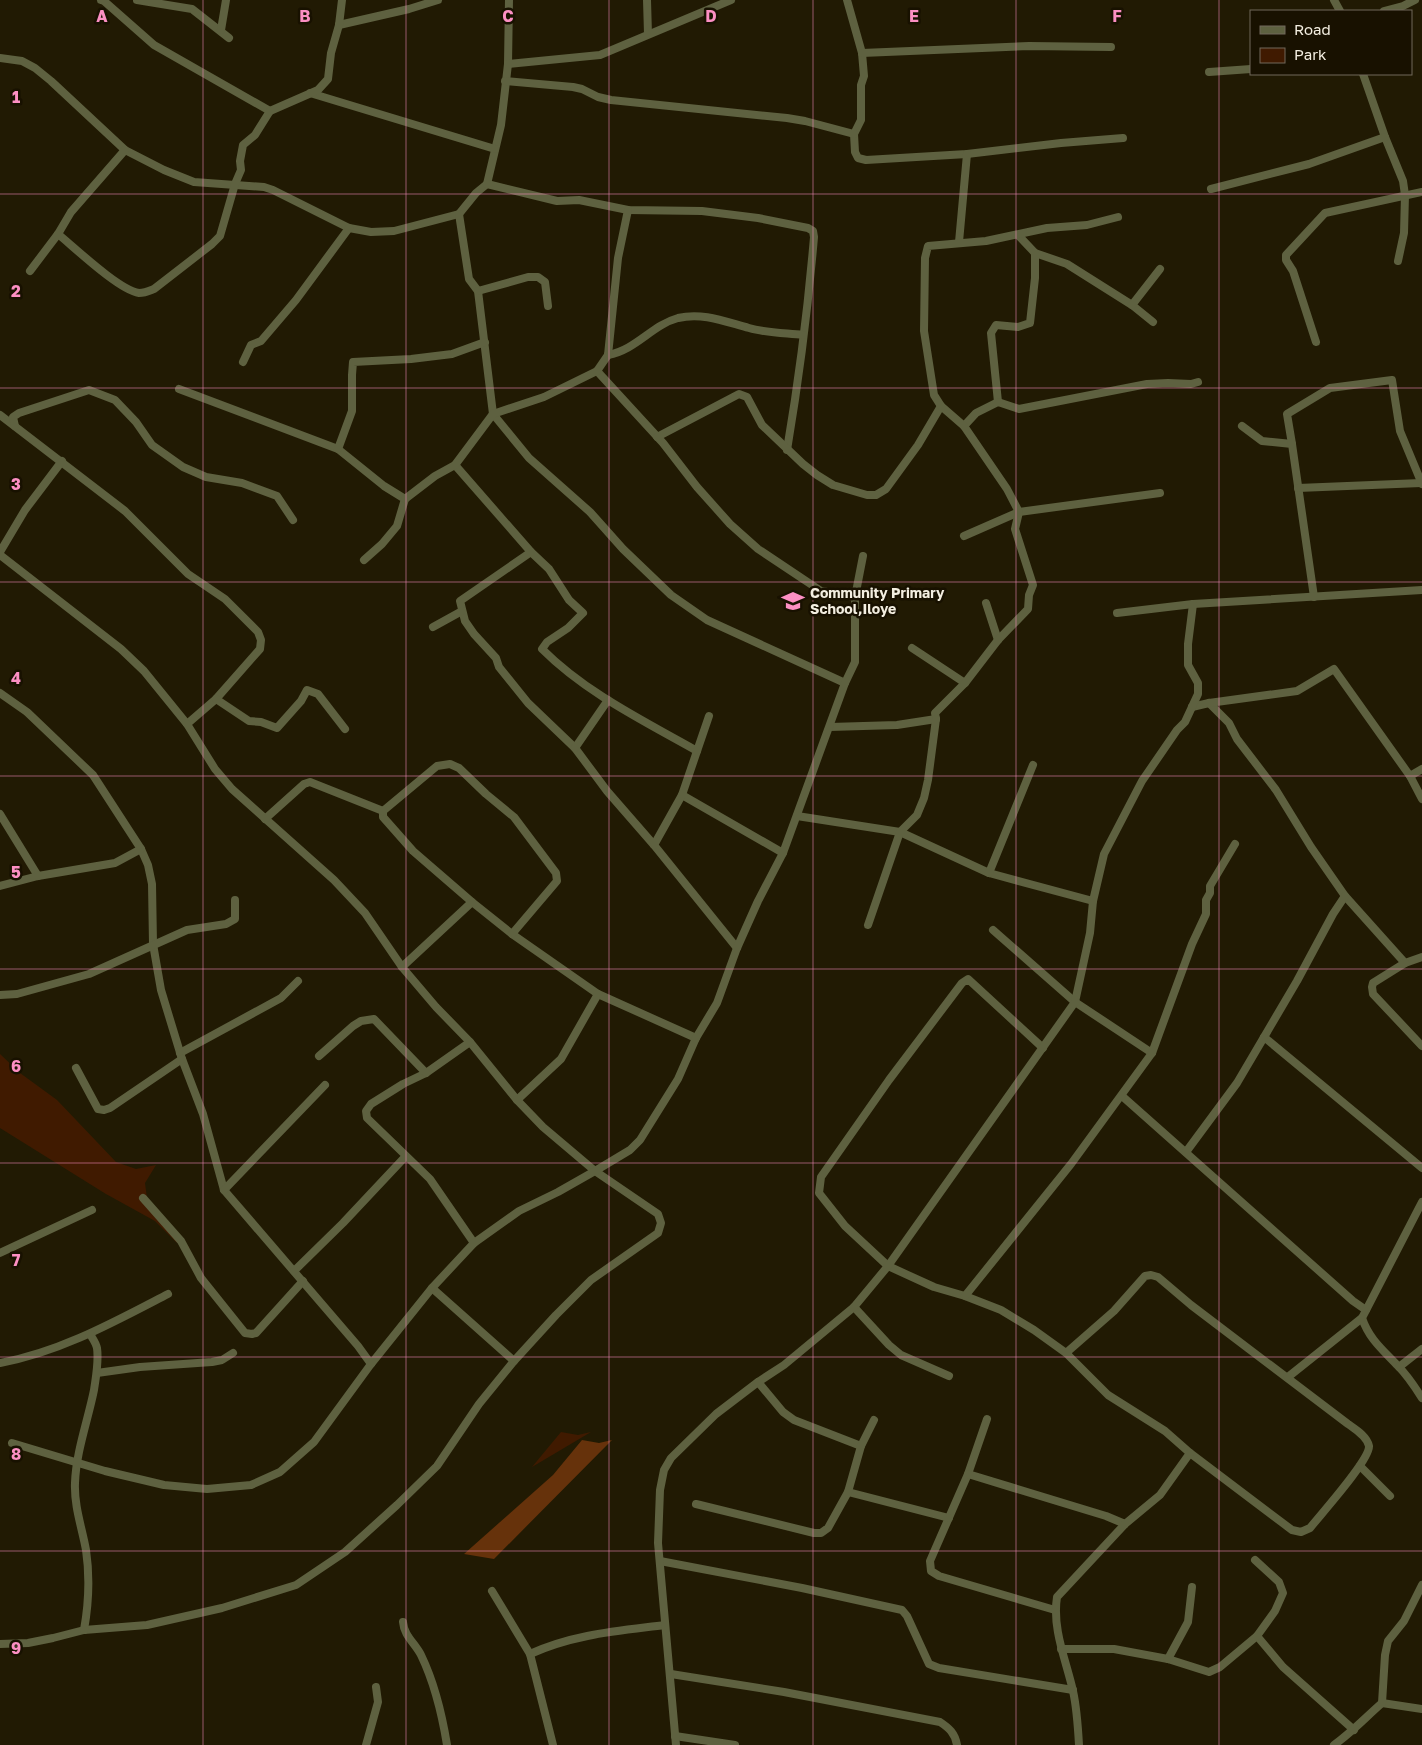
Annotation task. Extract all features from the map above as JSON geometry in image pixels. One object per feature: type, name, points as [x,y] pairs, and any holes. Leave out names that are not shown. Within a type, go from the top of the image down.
[{"type":"street","points":[[105,0],[154,45],[270,111]]},
{"type":"street","points":[[137,0],[192,8],[229,38]]},
{"type":"street","points":[[221,30],[226,0]]},
{"type":"street","points":[[58,234],[113,280],[133,291],[146,292],[154,289],[212,244],[220,236],[241,170],[240,161],[243,145],[255,134],[270,111],[318,90],[328,79],[331,53],[339,25],[342,0]]},
{"type":"street","points":[[339,25],[409,9],[438,0]]},
{"type":"street","points":[[0,58],[22,61],[35,68],[125,150],[164,170],[194,182],[252,185],[273,190],[349,228],[371,232],[394,231],[459,214],[476,193],[487,184],[501,125],[508,64],[509,0]]},
{"type":"street","points":[[647,0],[648,34]]},
{"type":"street","points":[[508,64],[593,57],[731,0]]},
{"type":"street","points":[[847,0],[862,53],[864,76],[861,85],[861,120],[854,134],[855,152],[858,158],[866,160],[967,154],[1123,138]]},
{"type":"street","points":[[1388,10],[1404,6],[1415,0]]},
{"type":"street","points":[[862,53],[1029,46],[1111,47]]},
{"type":"street","points":[[1209,72],[1250,69]]},
{"type":"street","points":[[1363,75],[1403,181],[1406,195],[1404,233],[1398,261]]},
{"type":"street","points":[[505,81],[573,87],[610,100],[662,104],[796,120],[854,134]]},
{"type":"street","points":[[310,93],[495,149]]},
{"type":"street","points":[[1211,189],[1309,164],[1385,137]]},
{"type":"street","points":[[30,271],[58,234],[71,212],[125,150]]},
{"type":"street","points":[[958,242],[967,154]]},
{"type":"street","points":[[487,184],[547,200],[579,200],[628,210],[716,212],[808,228],[813,231],[810,292],[802,335],[802,359],[787,450]]},
{"type":"street","points":[[1316,342],[1293,271],[1286,260],[1286,255],[1325,213],[1422,192]]},
{"type":"street","points":[[364,560],[382,544],[397,526],[405,499],[435,476],[455,465],[493,414],[544,397],[597,371],[608,355],[618,258],[628,210]]},
{"type":"street","points":[[459,214],[469,279],[478,290],[493,414],[530,458],[590,512],[623,549],[671,595],[707,620],[845,683]]},
{"type":"street","points":[[868,925],[900,832],[918,815],[924,798],[936,719],[935,713],[965,683],[998,640],[1028,609],[1032,585],[1015,529],[1019,512],[1007,489],[964,426],[941,406],[934,395],[924,331],[925,258],[928,246],[958,242],[978,242],[1047,228],[1087,225],[1118,217]]},
{"type":"street","points":[[242,362],[252,345],[261,341],[296,300],[349,228]]},
{"type":"street","points":[[1018,235],[1035,253],[1067,264],[1132,305],[1153,322]]},
{"type":"street","points":[[998,402],[991,333],[996,325],[1018,327],[1030,323],[1035,278],[1035,253]]},
{"type":"street","points":[[1132,305],[1160,269]]},
{"type":"street","points":[[478,290],[528,277],[538,277],[544,282],[548,306]]},
{"type":"street","points":[[608,355],[626,350],[666,323],[681,317],[719,319],[757,330],[802,335]]},
{"type":"street","points":[[338,449],[352,411],[353,362],[411,359],[452,354],[484,342]]},
{"type":"street","points":[[597,371],[657,437],[730,524],[758,549],[821,591],[855,597]]},
{"type":"street","points":[[1298,488],[1421,483],[1400,432],[1392,380],[1330,388],[1287,414],[1314,597]]},
{"type":"street","points":[[964,426],[976,413],[998,402],[1019,408],[1147,384],[1191,384],[1198,382]]},
{"type":"street","points":[[179,389],[338,449],[384,486],[405,499]]},
{"type":"street","points":[[14,421],[19,413],[89,390],[115,400],[136,422],[152,445],[183,467],[206,477],[242,483],[277,496],[293,520]]},
{"type":"street","points":[[657,437],[739,394],[743,394],[747,396],[762,425],[787,450],[817,475],[833,485],[867,495],[876,495],[886,489],[918,446],[941,406]]},
{"type":"street","points":[[2,417],[14,421],[125,511],[188,574],[225,600],[258,632],[262,640],[260,649],[216,699],[187,724]]},
{"type":"street","points":[[1242,426],[1262,440],[1292,444]]},
{"type":"street","points":[[0,1644],[53,1638],[84,1630],[147,1625],[222,1608],[296,1585],[345,1552],[397,1506],[437,1466],[479,1404],[556,1314],[591,1280],[658,1233],[661,1223],[658,1214],[595,1171],[543,1127],[402,967],[366,913],[334,880],[232,789],[215,769],[187,724],[144,671],[121,649],[0,554],[26,510],[62,461]]},
{"type":"street","points":[[455,465],[531,552],[549,569],[569,600],[583,612],[568,628],[547,642],[542,649],[552,659],[608,700],[697,751]]},
{"type":"street","points":[[964,536],[1019,512],[1160,494]]},
{"type":"street","points":[[531,552],[460,601],[465,621],[496,658],[504,675],[528,703],[575,748],[607,791],[654,845],[737,948]]},
{"type":"street","points":[[12,1443],[105,1471],[164,1485],[206,1489],[251,1485],[280,1472],[314,1442],[371,1364],[432,1288],[474,1243],[519,1211],[595,1171],[630,1150],[640,1140],[678,1079],[696,1038],[718,1003],[737,948],[758,901],[783,853],[854,662],[855,597],[863,556]]},
{"type":"street","points":[[1117,613],[1193,604],[1422,590]]},
{"type":"street","points":[[986,604],[998,640]]},
{"type":"street","points":[[676,1745],[660,1561],[658,1510],[664,1470],[671,1458],[716,1414],[802,1351],[854,1308],[888,1266],[1075,1002],[1090,933],[1093,901],[1104,854],[1142,781],[1177,730],[1185,722],[1198,694],[1198,684],[1188,665],[1188,644],[1193,604]]},
{"type":"street","points":[[433,627],[462,611]]},
{"type":"street","points":[[912,648],[965,683]]},
{"type":"street","points":[[1192,707],[1297,691],[1334,668],[1410,776],[1422,799]]},
{"type":"street","points":[[216,699],[248,721],[261,722],[277,728],[301,701],[307,690],[318,694],[345,729]]},
{"type":"street","points":[[0,693],[27,712],[93,775],[141,849],[148,865],[152,884],[153,944],[161,990],[181,1056],[203,1114],[224,1190],[358,1346],[371,1364]]},
{"type":"street","points":[[575,748],[608,700]]},
{"type":"street","points":[[1209,703],[1229,723],[1238,739],[1276,790],[1311,847],[1345,896],[1405,964]]},
{"type":"street","points":[[654,845],[682,795],[709,716]]},
{"type":"street","points":[[830,727],[897,725],[936,719]]},
{"type":"street","points":[[383,811],[437,766],[450,764],[459,768],[514,818],[556,873],[556,882],[512,934]]},
{"type":"street","points":[[989,873],[1033,765]]},
{"type":"street","points":[[1410,776],[1422,769]]},
{"type":"street","points":[[265,819],[304,784],[310,782],[383,811]]},
{"type":"street","points":[[682,795],[783,853]]},
{"type":"street","points":[[383,811],[383,817],[412,851],[512,934],[598,994],[696,1038]]},
{"type":"street","points":[[0,814],[38,876]]},
{"type":"street","points":[[797,816],[900,832],[989,873],[1093,901]]},
{"type":"street","points":[[965,1296],[1071,1164],[1152,1053],[1192,944],[1206,914],[1206,900],[1210,893],[1210,886],[1235,844]]},
{"type":"street","points":[[0,886],[38,876],[115,863],[141,849]]},
{"type":"street","points":[[1186,1152],[1238,1083],[1345,896]]},
{"type":"street","points":[[0,995],[17,994],[89,974],[186,930],[226,924],[235,919],[235,900]]},
{"type":"street","points":[[402,967],[472,902]]},
{"type":"street","points":[[993,930],[1075,1002],[1152,1053]]},
{"type":"street","points":[[1422,957],[1405,964],[1373,983],[1372,987],[1373,994],[1422,1046]]},
{"type":"street","points":[[1043,1048],[968,979],[962,983],[938,1014],[821,1177],[819,1193],[845,1226],[888,1266],[934,1287],[965,1296],[1001,1310],[1034,1330],[1066,1353],[1108,1395],[1164,1431],[1292,1530],[1301,1532],[1310,1528],[1360,1466],[1368,1452],[1369,1445],[1364,1437],[1288,1377],[1191,1305],[1158,1277],[1151,1274],[1145,1276],[1114,1311],[1066,1353]]},
{"type":"street","points":[[76,1068],[93,1103],[98,1109],[110,1108],[181,1056],[281,998],[298,982]]},
{"type":"street","points":[[518,1100],[561,1059],[598,994]]},
{"type":"street","points":[[319,1056],[352,1026],[361,1021],[374,1019],[426,1072]]},
{"type":"street","points":[[1264,1037],[1422,1168]]},
{"type":"street","points":[[470,1042],[426,1072],[371,1104],[366,1111],[367,1118],[405,1157],[430,1179],[474,1243]]},
{"type":"street","points":[[224,1190],[325,1085]]},
{"type":"street","points":[[1122,1096],[1366,1310]]},
{"type":"street","points":[[294,1271],[343,1223],[405,1157]]},
{"type":"street","points":[[143,1198],[181,1241],[201,1278],[245,1333],[252,1334],[262,1328],[302,1281]]},
{"type":"street","points":[[1288,1377],[1362,1318],[1422,1202]]},
{"type":"street","points":[[0,1253],[92,1210]]},
{"type":"street","points":[[432,1288],[514,1361]]},
{"type":"street","points":[[0,1363],[32,1356],[90,1334],[168,1294]]},
{"type":"street","points":[[854,1308],[901,1355],[948,1376]]},
{"type":"street","points":[[1362,1318],[1366,1330],[1376,1345],[1399,1366],[1422,1398]]},
{"type":"street","points":[[84,1630],[89,1600],[89,1584],[86,1549],[77,1514],[75,1483],[77,1462],[97,1373],[96,1346],[90,1334]]},
{"type":"street","points":[[1399,1366],[1422,1349]]},
{"type":"street","points":[[97,1373],[140,1367],[212,1362],[222,1360],[233,1353]]},
{"type":"street","points":[[758,1382],[783,1412],[794,1420],[861,1446]]},
{"type":"street","points":[[987,1419],[968,1474],[930,1561],[931,1571],[939,1576],[1055,1610]]},
{"type":"street","points":[[696,1504],[814,1533],[821,1533],[828,1528],[848,1492],[861,1446],[874,1420]]},
{"type":"street","points":[[1079,1745],[1078,1715],[1061,1649],[1055,1610],[1057,1597],[1125,1524],[1160,1495],[1190,1453]]},
{"type":"street","points":[[1360,1466],[1390,1496]]},
{"type":"street","points":[[968,1474],[1106,1516],[1125,1524]]},
{"type":"street","points":[[848,1492],[949,1518]]},
{"type":"street","points":[[1061,1649],[1114,1649],[1168,1659],[1209,1672],[1220,1667],[1257,1636],[1275,1611],[1283,1593],[1279,1582],[1255,1560]]},
{"type":"street","points":[[660,1561],[802,1588],[902,1610],[907,1616],[929,1664],[939,1668],[1073,1690]]},
{"type":"street","points":[[1334,1745],[1354,1730],[1361,1721],[1382,1703],[1384,1656],[1388,1641],[1404,1621],[1422,1585]]},
{"type":"street","points":[[1168,1659],[1188,1622],[1192,1587]]},
{"type":"street","points":[[492,1591],[530,1654],[552,1745]]},
{"type":"street","points":[[403,1622],[404,1628],[421,1654],[434,1687],[441,1709],[447,1745]]},
{"type":"street","points":[[530,1654],[553,1644],[595,1634],[665,1625]]},
{"type":"street","points":[[1257,1636],[1283,1667],[1354,1730]]},
{"type":"street","points":[[670,1674],[784,1692],[940,1722],[951,1729],[956,1738],[957,1745]]},
{"type":"street","points":[[366,1745],[378,1702],[376,1687]]},
{"type":"street","points":[[1382,1703],[1422,1709]]},
{"type":"street","points":[[676,1736],[735,1745]]},
{"type":"green space","points":[[0,1054],[20,1073],[57,1100],[116,1162],[136,1169],[156,1165],[145,1183],[148,1206],[190,1248],[176,1242],[155,1221],[106,1194],[0,1128]]},
{"type":"green space","points":[[561,1432],[578,1435],[591,1432],[532,1467]]},
{"type":"shaded area","points":[[582,1440],[599,1443],[612,1440],[494,1559],[464,1554],[553,1475]]},
{"type":"place","name":"Community Primary School,Iloye","points":[[793,601]]}]
